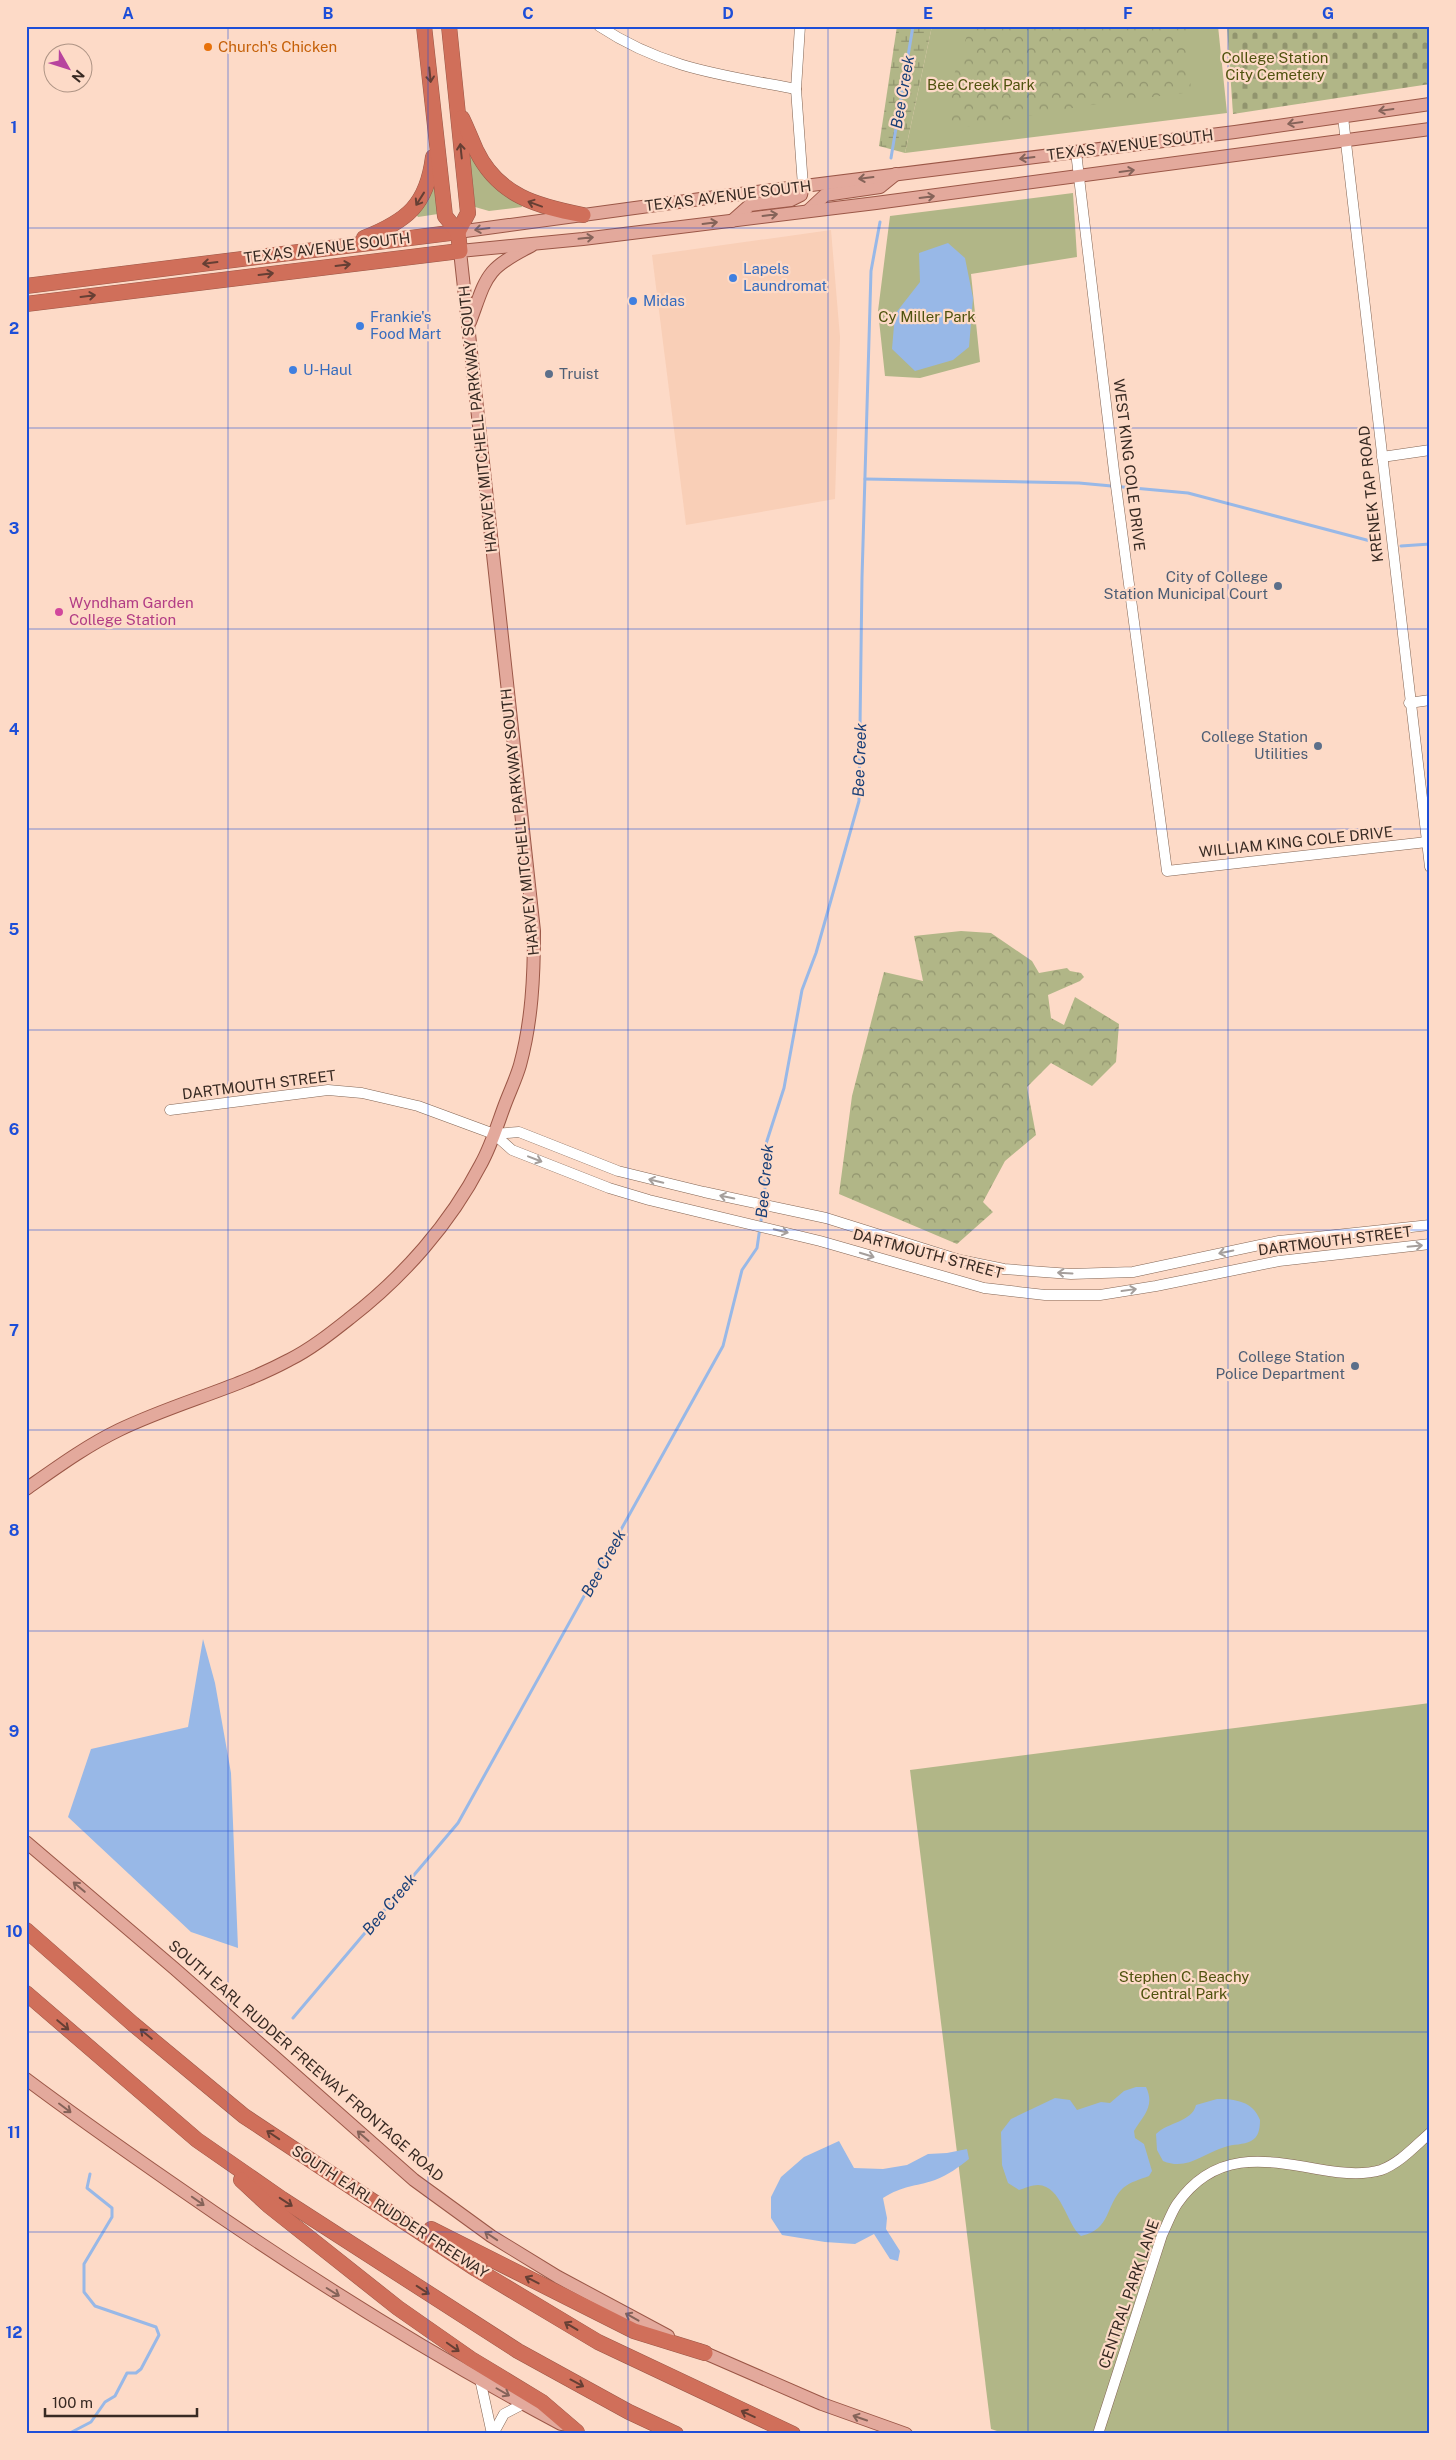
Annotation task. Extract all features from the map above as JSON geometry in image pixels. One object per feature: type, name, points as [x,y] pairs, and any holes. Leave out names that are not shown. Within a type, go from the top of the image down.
[{"type":"highway","name":"HARVEY MITCHELL PARKWAY SOUTH","points":[[424,26],[445,216],[458,232],[460,251]]},
{"type":"highway","name":"HARVEY MITCHELL PARKWAY SOUTH","points":[[448,26],[468,213],[458,232]]},
{"type":"highway","points":[[457,107],[484,163],[506,188],[525,200],[540,206],[583,215]]},
{"type":"highway","points":[[345,246],[400,221],[412,211],[420,200],[430,179],[436,136]]},
{"type":"highway","name":"TEXAS AVENUE SOUTH","points":[[26,286],[458,232]]},
{"type":"highway","name":"TEXAS AVENUE SOUTH","points":[[26,304],[460,251]]},
{"type":"highway","name":"SOUTH EARL RUDDER FREEWAY","points":[[26,1930],[244,2116],[476,2269],[598,2342],[793,2434]]},
{"type":"highway","points":[[26,1993],[198,2140],[268,2205],[398,2308],[471,2359],[542,2402],[579,2433]]},
{"type":"highway","points":[[198,2140],[282,2199],[518,2352],[629,2412],[676,2434]]},
{"type":"highway","points":[[327,2171],[448,2238],[634,2331],[705,2354]]},
{"type":"main road","name":"TEXAS AVENUE SOUTH","points":[[458,232],[1343,117],[1430,104]]},
{"type":"main road","name":"TEXAS AVENUE SOUTH","points":[[460,251],[732,220],[1079,177],[1430,129]]},
{"type":"main road","points":[[809,210],[825,195],[880,187],[896,174]]},
{"type":"main road","points":[[732,220],[750,205],[792,200],[801,195],[803,186]]},
{"type":"main road","points":[[468,327],[490,272],[504,260],[538,243]]},
{"type":"main road","name":"HARVEY MITCHELL PARKWAY SOUTH","points":[[26,1489],[96,1442],[121,1429],[204,1395],[232,1386],[290,1359],[331,1333],[385,1288],[433,1237],[463,1197],[482,1163],[520,1066],[529,1020],[534,970],[534,931],[460,251]]},
{"type":"main road","name":"SOUTH EARL RUDDER FREEWAY FRONTAGE ROAD","points":[[26,1842],[175,1969],[414,2180],[490,2236],[558,2277],[705,2354],[822,2404],[906,2434]]},
{"type":"main road","points":[[26,2078],[100,2133],[321,2285],[480,2379],[579,2433]]},
{"type":"street","points":[[600,26],[616,37],[666,61],[699,71],[796,90]]},
{"type":"street","points":[[800,26],[796,90],[803,186]]},
{"type":"street","name":"KRENEK TAP ROAD","points":[[1343,117],[1409,703],[1430,867]]},
{"type":"street","name":"WEST KING COLE DRIVE","points":[[1076,152],[1114,471],[1167,871]]},
{"type":"street","points":[[1382,457],[1430,450]]},
{"type":"street","points":[[1409,703],[1430,700]]},
{"type":"street","name":"WILLIAM KING COLE DRIVE","points":[[1167,871],[1427,842]]},
{"type":"street","name":"DARTMOUTH STREET","points":[[170,1110],[342,1090],[418,1106],[494,1134],[512,1150],[609,1188],[820,1241],[984,1288],[1064,1295],[1100,1294],[1156,1286],[1279,1261],[1430,1244]]},
{"type":"street","name":"DARTMOUTH STREET","points":[[494,1134],[519,1132],[618,1171],[704,1192],[826,1218],[960,1260],[1004,1269],[1081,1274],[1133,1272],[1279,1241],[1430,1225]]},
{"type":"street","name":"CENTRAL PARK LANE","points":[[1098,2434],[1162,2235],[1177,2205],[1194,2185],[1210,2173],[1236,2163],[1254,2160],[1352,2173],[1382,2170],[1398,2160],[1430,2134]]},
{"type":"street","points":[[480,2379],[492,2434]]},
{"type":"street","points":[[492,2434],[504,2414],[524,2404]]},
{"type":"shaded area","points":[[831,230],[840,337],[835,499],[686,525],[652,255]]},
{"type":"green space","points":[[897,26],[932,26],[905,153],[879,146]]},
{"type":"green space","name":"Bee Creek Park","points":[[932,26],[1218,26],[1227,113],[905,153]]},
{"type":"green space","points":[[970,26],[1186,26],[1191,92],[1084,106],[948,130],[954,75]]},
{"type":"green space","name":"College Station City Cemetery","points":[[1227,26],[1430,26],[1430,84],[1233,114]]},
{"type":"green space","points":[[469,153],[522,207],[489,211],[475,207]]},
{"type":"green space","points":[[434,181],[438,214],[418,217],[416,214]]},
{"type":"green space","name":"Cy Miller Park","points":[[1073,193],[1077,257],[971,274],[980,362],[920,378],[885,376],[878,311],[890,216]]},
{"type":"green space","points":[[961,931],[991,933],[1032,961],[1039,973],[1067,968],[1070,971],[1081,973],[1084,977],[1080,981],[1048,995],[1051,1018],[1064,1025],[1075,997],[1119,1024],[1116,1062],[1092,1086],[1051,1063],[1027,1087],[1036,1135],[1005,1161],[983,1202],[993,1212],[957,1244],[839,1194],[852,1096],[884,972],[923,981],[914,936]]},
{"type":"green space","name":"Stephen C. Beachy Central Park","points":[[1430,1703],[1430,2434],[1006,2434],[991,2429],[910,1770]]},
{"type":"water","points":[[948,243],[965,258],[973,298],[969,347],[953,360],[915,371],[892,349],[895,314],[920,282],[919,253]]},
{"type":"water","points":[[203,1639],[215,1683],[231,1773],[238,1948],[191,1932],[68,1817],[91,1749],[188,1727]]},
{"type":"water","points":[[1136,2087],[1146,2087],[1149,2105],[1145,2115],[1134,2131],[1135,2138],[1144,2144],[1152,2171],[1149,2176],[1132,2182],[1123,2188],[1098,2228],[1091,2233],[1081,2236],[1053,2192],[1046,2187],[1038,2185],[1019,2190],[1008,2183],[1002,2165],[1001,2132],[1011,2119],[1055,2098],[1070,2100],[1077,2110],[1101,2102],[1110,2103],[1124,2091]]},
{"type":"water","points":[[1217,2099],[1243,2102],[1253,2109],[1260,2120],[1256,2137],[1248,2142],[1225,2147],[1187,2163],[1172,2164],[1163,2161],[1157,2150],[1156,2134],[1190,2115],[1196,2105]]},
{"type":"water","points":[[839,2141],[854,2168],[883,2169],[907,2165],[928,2154],[967,2149],[969,2159],[949,2173],[935,2180],[897,2191],[883,2198],[887,2218],[886,2229],[900,2251],[898,2261],[890,2259],[874,2234],[855,2244],[825,2242],[782,2235],[771,2218],[771,2197],[781,2177],[804,2157]]},
{"type":"waterway","name":"Bee Creek","points":[[891,158],[913,26]]},
{"type":"waterway","name":"Bee Creek","points":[[293,2018],[458,1823],[723,1346],[742,1270],[757,1248],[765,1193],[764,1150],[784,1088],[802,990],[816,953],[859,801],[862,578],[871,271],[880,222]]},
{"type":"waterway","points":[[865,479],[1079,483],[1188,493],[1378,543]]},
{"type":"waterway","points":[[1401,546],[1430,544]]},
{"type":"waterway","name":"Bee Creek","points":[[68,2434],[91,2422],[105,2402],[115,2396],[127,2373],[136,2373],[141,2369],[159,2335],[156,2327],[95,2306],[84,2292],[84,2264],[112,2217],[112,2208],[87,2188],[90,2174]]},
{"type":"place","name":"Church's Chicken","points":[[208,47]]},
{"type":"place","name":"Lapels Laundromat","points":[[733,278]]},
{"type":"place","name":"Midas","points":[[633,301]]},
{"type":"place","name":"Frankie's Food Mart","points":[[360,326]]},
{"type":"place","name":"U-Haul","points":[[293,370]]},
{"type":"place","name":"Truist","points":[[549,374]]},
{"type":"place","name":"City of College Station Municipal Court","points":[[1278,586]]},
{"type":"place","name":"Wyndham Garden College Station","points":[[59,612]]},
{"type":"place","name":"College Station Utilities","points":[[1318,746]]},
{"type":"place","name":"College Station Police Department","points":[[1355,1366]]}]
